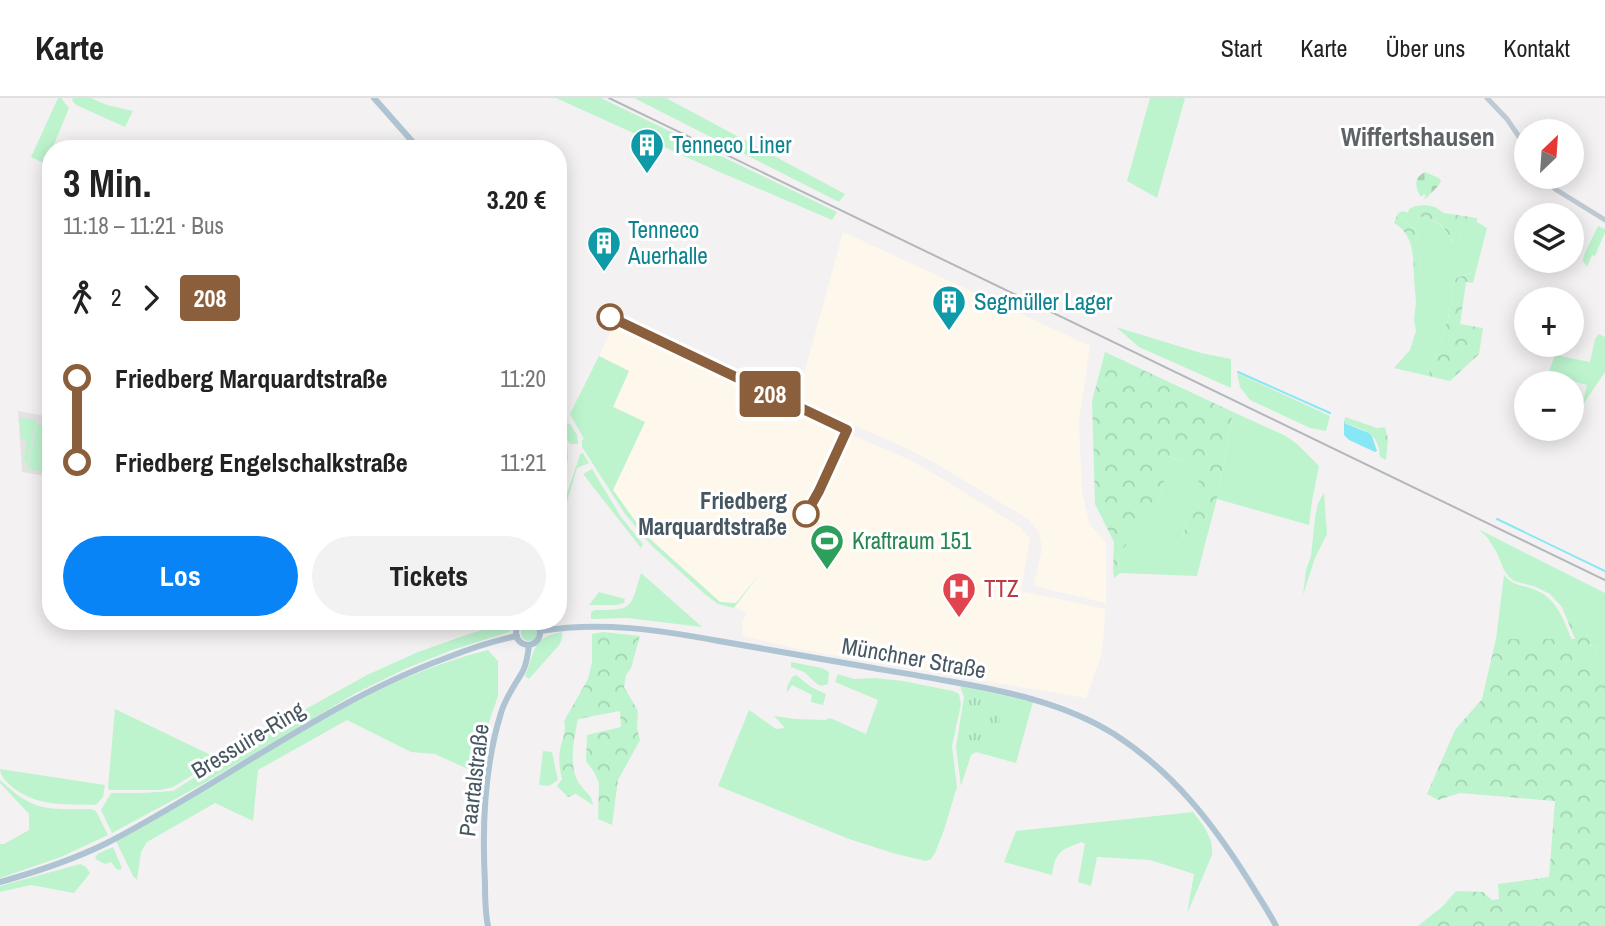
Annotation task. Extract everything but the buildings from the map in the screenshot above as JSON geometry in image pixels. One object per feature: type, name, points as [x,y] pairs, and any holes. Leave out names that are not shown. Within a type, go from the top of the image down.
[{"type":"main road","points":[[374,98],[411,140]]},
{"type":"main road","name":"Münchner Straße","points":[[567,628],[635,628],[980,687],[1043,703],[1086,721],[1133,747],[1193,802],[1225,842],[1276,926]]},
{"type":"main road","points":[[518,630],[517,636],[521,642],[528,645],[538,639],[540,631]]},
{"type":"main road","name":"Münchner Straße","points":[[540,631],[549,630]]},
{"type":"main road","name":"Bressuire-Ring","points":[[0,882],[103,845],[341,705],[425,665],[517,636]]},
{"type":"main road","name":"Paartalstraße","points":[[488,926],[483,850],[489,774],[501,713],[527,661],[528,645]]},
{"type":"street","points":[[1487,98],[1514,129]]},
{"type":"street","points":[[1555,189],[1605,220]]},
{"type":"shaded area","points":[[843,232],[1090,346],[1079,420],[1082,493],[1090,525],[1106,542],[1106,603],[1034,586],[1042,548],[1039,532],[1028,519],[908,449],[797,400]]},
{"type":"shaded area","points":[[614,324],[910,460],[1020,527],[1030,539],[1021,591],[1105,609],[1100,659],[1086,698],[803,650],[743,636],[742,624],[746,612],[720,602],[648,537],[613,490],[645,422],[613,406],[629,371],[599,356]]},
{"type":"shaded area","points":[[18,411],[42,415],[42,475],[22,472]]},
{"type":"green space","points":[[58,98],[61,98],[69,108],[56,140],[42,140],[42,162],[31,157]]},
{"type":"green space","points":[[73,98],[91,98],[133,111],[125,127],[76,105]]},
{"type":"green space","points":[[556,98],[601,98],[837,212],[832,220]]},
{"type":"green space","points":[[634,98],[666,98],[845,194],[839,202]]},
{"type":"green space","points":[[1150,98],[1185,98],[1157,198],[1127,181]]},
{"type":"green space","points":[[1425,172],[1441,181],[1427,198],[1423,199],[1426,196],[1424,194],[1421,197],[1416,183],[1418,177]]},
{"type":"green space","points":[[1426,205],[1444,213],[1477,218],[1477,222],[1462,232],[1458,244],[1454,245],[1438,223],[1408,213],[1409,209],[1415,206]]},
{"type":"green space","points":[[1403,211],[1438,224],[1452,243],[1458,244],[1462,232],[1477,222],[1487,228],[1476,271],[1454,279],[1448,319],[1428,376],[1394,368],[1410,350],[1416,331],[1414,279],[1421,275],[1417,232],[1398,213]]},
{"type":"green space","points":[[1398,213],[1417,232],[1421,275],[1414,279],[1409,240],[1394,223]]},
{"type":"green space","points":[[1598,226],[1605,229],[1595,256],[1592,255],[1587,267],[1584,255]]},
{"type":"green space","points":[[1476,271],[1473,283],[1466,282],[1460,324],[1483,328],[1479,354],[1450,381],[1428,376],[1448,319],[1454,279]]},
{"type":"green space","points":[[1116,327],[1201,353],[1231,359],[1231,388],[1139,347]]},
{"type":"green space","points":[[1599,334],[1605,337],[1605,372],[1584,403],[1587,385],[1584,384],[1584,371],[1549,371],[1554,357],[1590,362],[1595,339]]},
{"type":"green space","points":[[1105,352],[1233,412],[1217,499],[1205,544],[1182,539],[1202,470],[1168,456],[1162,492],[1151,517],[1119,553],[1118,568],[1113,571],[1114,542],[1095,504],[1092,401]]},
{"type":"green space","points":[[599,356],[629,371],[613,407],[645,422],[613,490],[648,537],[720,602],[736,603],[758,576],[734,608],[718,604],[707,596],[652,546],[625,514],[582,447],[584,439],[570,414]]},
{"type":"green space","points":[[1237,373],[1330,416],[1326,431],[1310,428],[1250,400],[1240,387]]},
{"type":"green space","points":[[1233,412],[1286,436],[1319,466],[1309,525],[1217,499]]},
{"type":"green space","points":[[1345,417],[1377,428],[1385,427],[1388,439],[1386,460],[1380,457],[1377,442],[1373,437],[1364,430],[1344,423]]},
{"type":"green space","points":[[20,418],[36,420],[28,463],[23,462],[27,440],[21,439]]},
{"type":"green space","points":[[37,423],[42,424],[42,471],[28,469]]},
{"type":"green space","points":[[567,423],[577,435],[578,444],[568,442]]},
{"type":"green space","points":[[583,453],[589,463],[577,468],[567,502],[567,493],[580,454]]},
{"type":"green space","points":[[1167,456],[1203,470],[1182,538],[1205,544],[1197,576],[1120,573],[1114,578],[1113,571],[1118,568],[1119,553],[1151,517],[1162,492]]},
{"type":"green space","points":[[592,469],[621,517],[643,544],[641,548],[583,474]]},
{"type":"green space","points":[[1324,493],[1327,534],[1315,558],[1303,595],[1318,503]]},
{"type":"green space","points":[[1478,529],[1605,593],[1605,676],[1595,665],[1596,648],[1584,637],[1574,611],[1562,607],[1550,594],[1509,577],[1487,537]]},
{"type":"green space","points":[[641,573],[702,627],[627,618],[591,619],[591,612],[595,610],[624,608],[628,605],[635,594]]},
{"type":"green space","points":[[1504,575],[1514,583],[1548,597],[1558,609],[1572,640],[1496,639]]},
{"type":"green space","points":[[599,592],[625,599],[624,603],[589,605]]},
{"type":"green space","points":[[1562,607],[1581,615],[1581,631],[1590,633],[1590,645],[1596,648],[1595,665],[1605,676],[1605,926],[1418,926],[1443,906],[1456,891],[1483,892],[1492,900],[1499,899],[1498,884],[1549,877],[1555,801],[1460,793],[1438,800],[1427,794],[1455,730],[1482,699],[1496,639],[1575,639]]},
{"type":"green space","points":[[482,630],[511,630],[407,668],[356,693],[201,785],[112,833],[101,810],[111,793],[173,791],[279,724],[367,675],[418,652]]},
{"type":"green space","points":[[521,630],[537,630],[537,636],[532,641],[526,641],[521,636]]},
{"type":"green space","points":[[562,632],[560,644],[529,679],[525,676],[539,642],[552,634]]},
{"type":"green space","points":[[603,632],[640,636],[624,687],[638,711],[637,728],[640,740],[618,780],[612,825],[598,819],[599,783],[586,761],[587,735],[621,727],[620,711],[578,719],[573,753],[574,771],[593,805],[576,794],[568,797],[557,786],[562,779],[559,757],[565,732],[564,721],[588,679],[592,662],[592,634]]},
{"type":"green space","points":[[488,650],[498,661],[498,696],[489,722],[481,775],[435,754],[411,752],[347,720],[258,770],[253,821],[215,803],[147,842],[141,852],[137,880],[133,876],[116,841],[360,700],[423,671]]},
{"type":"green space","points":[[791,662],[829,672],[828,684],[821,686],[804,672],[791,667]]},
{"type":"green space","points":[[838,674],[854,679],[903,681],[959,694],[961,704],[952,746],[957,787],[944,830],[931,859],[926,861],[896,854],[849,839],[718,786],[749,710],[776,729],[785,728],[774,716],[795,719],[830,718],[866,734],[878,700],[835,682]]},
{"type":"green space","points":[[796,675],[811,687],[826,694],[823,705],[811,702],[812,695],[792,685],[787,693],[792,677]]},
{"type":"green space","points":[[960,686],[1033,702],[1016,763],[976,752],[971,755],[961,786],[956,747],[964,697]]},
{"type":"green space","points":[[971,691],[1000,697],[1004,703],[991,753],[958,745]]},
{"type":"green space","points":[[115,709],[219,759],[173,787],[161,790],[110,790],[108,788]]},
{"type":"green space","points":[[543,751],[552,752],[558,780],[549,786],[539,785]]},
{"type":"green space","points":[[0,769],[105,785],[103,797],[96,805],[49,803],[17,791],[4,778]]},
{"type":"green space","points":[[0,780],[33,804],[47,808],[96,811],[108,835],[61,857],[0,878],[0,844],[29,830],[29,814]]},
{"type":"green space","points":[[1193,812],[1210,837],[1212,855],[1187,914],[1194,874],[1150,860],[1097,857],[1091,886],[1078,882],[1085,844],[1082,842],[1060,852],[1052,875],[1004,862],[1016,831]]},
{"type":"green space","points":[[113,847],[122,868],[120,870],[111,862],[105,864],[95,857]]},
{"type":"green space","points":[[80,864],[90,873],[74,893],[31,885],[0,892],[0,886]]},
{"type":"water","points":[[1344,423],[1369,433],[1377,451],[1349,440],[1344,435]]},
{"type":"waterway","points":[[1238,372],[1330,413]]},
{"type":"waterway","points":[[1497,519],[1605,571]]},
{"type":"railway","points":[[609,98],[1605,580]]},
{"type":"bus line","name":"208","points":[[610,317],[847,430],[806,514]]},
{"type":"place","name":"Tenneco Liner","points":[[647,175]]},
{"type":"place","name":"Tenneco Auerhalle","points":[[604,273]]},
{"type":"place","name":"Segmüller Lager","points":[[949,332]]},
{"type":"place","name":"Friedberg Marquardtstraße","points":[[806,514]]},
{"type":"place","name":"Kraftraum 151","points":[[827,571]]},
{"type":"place","name":"TTZ","points":[[959,619]]},
{"type":"district","name":"Wiffertshausen","points":[[1418,137]]}]
